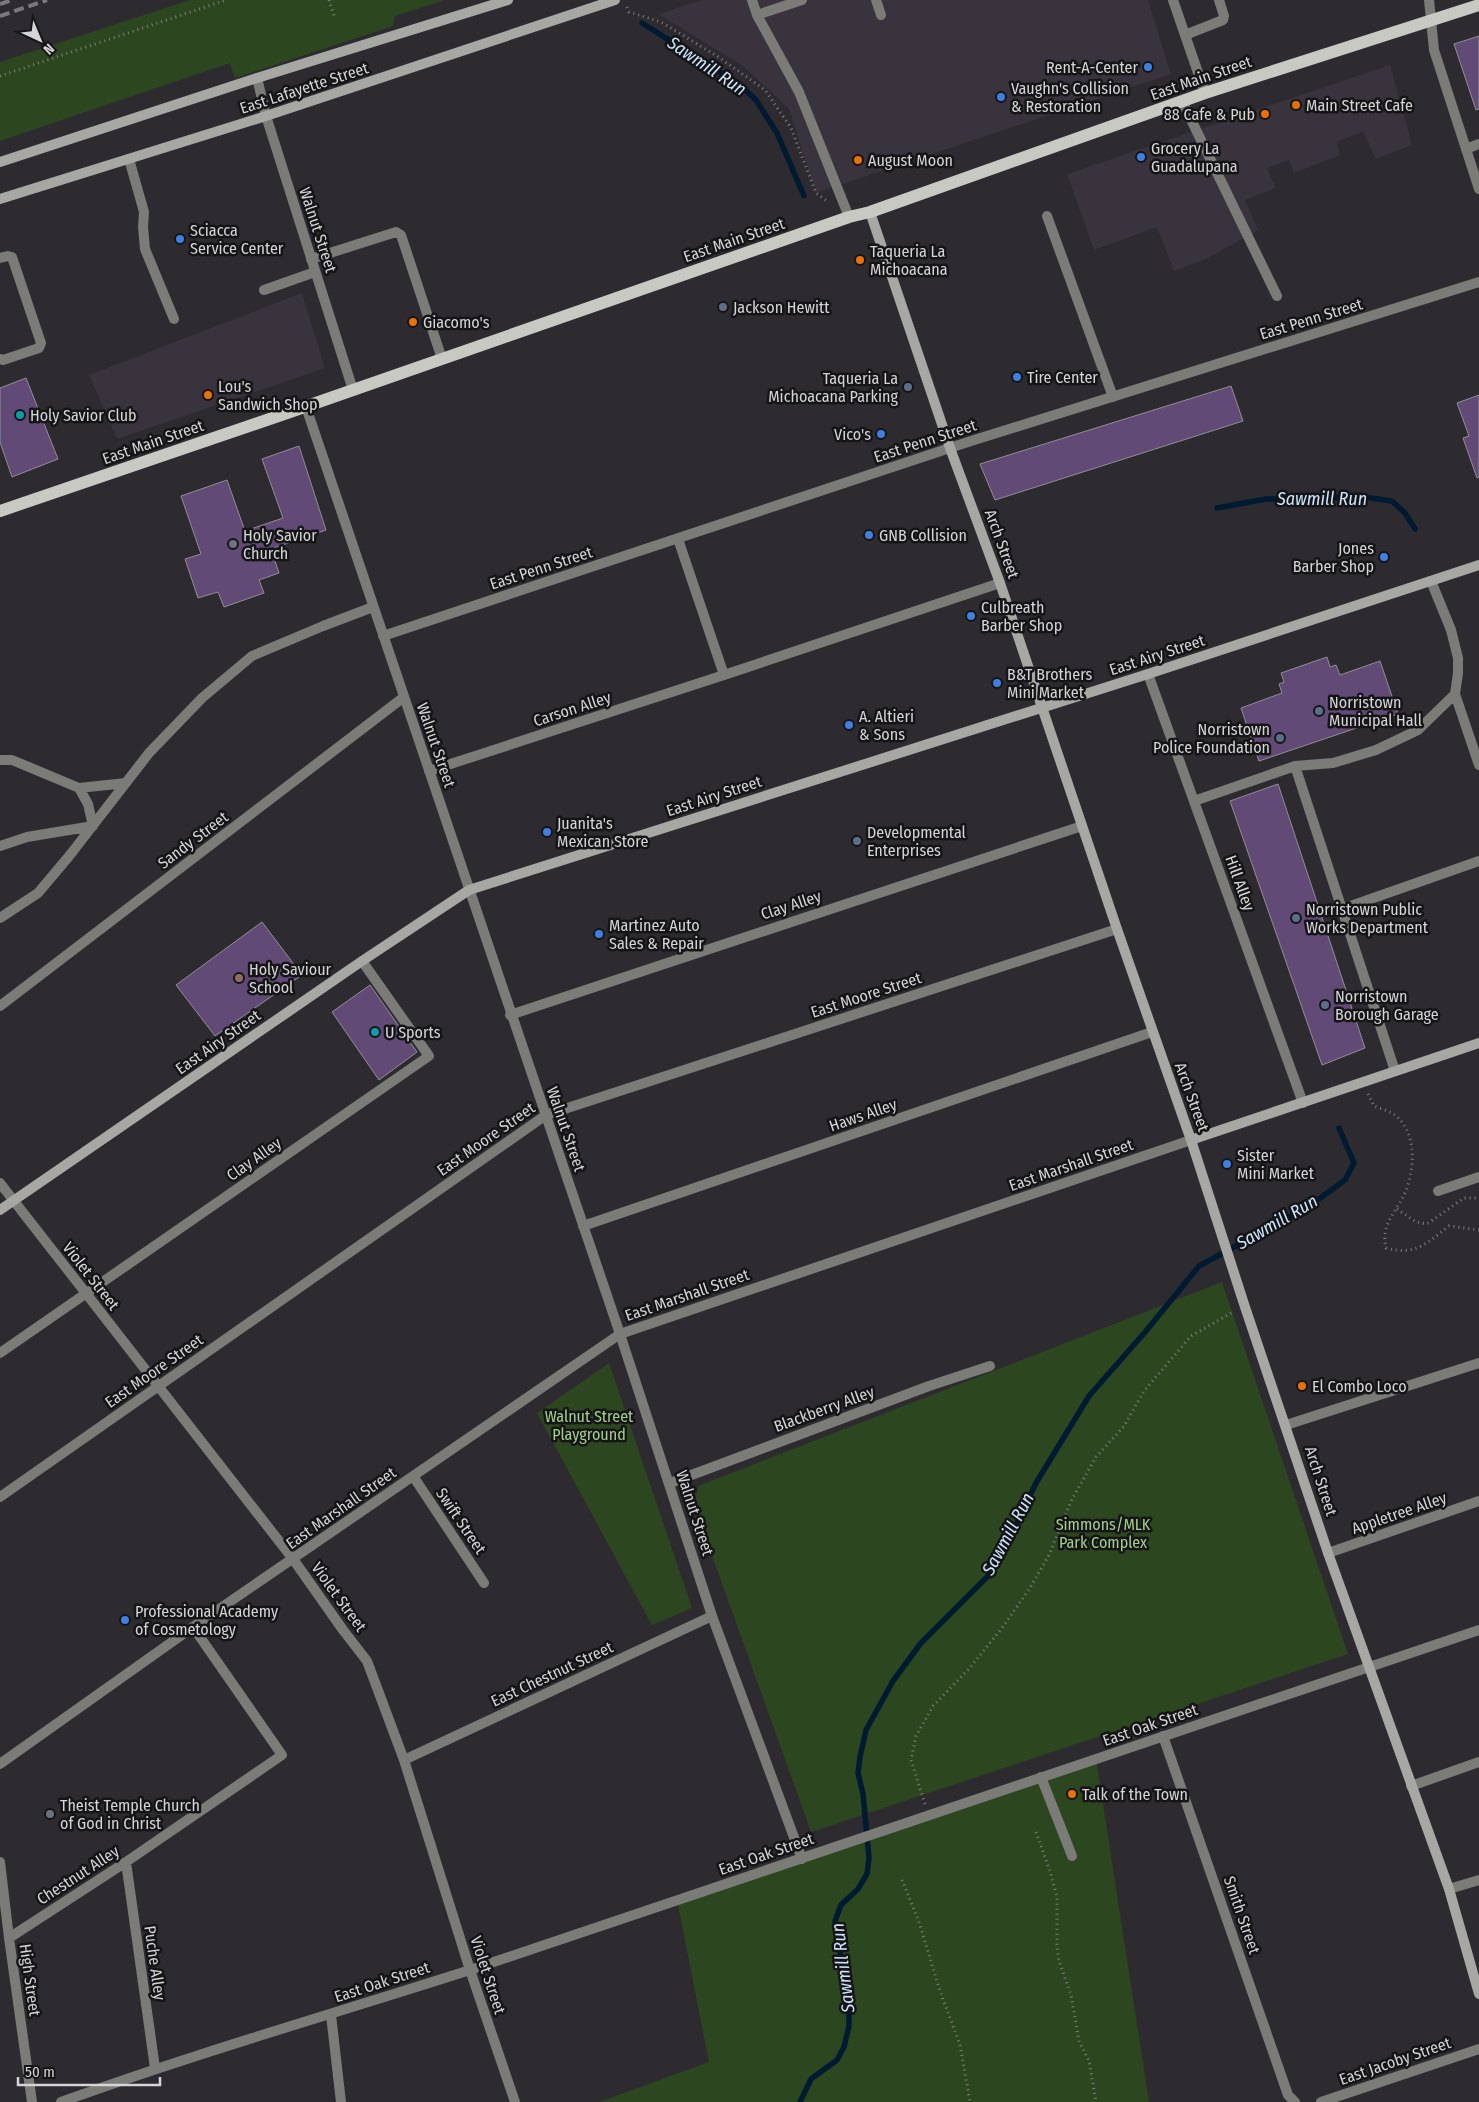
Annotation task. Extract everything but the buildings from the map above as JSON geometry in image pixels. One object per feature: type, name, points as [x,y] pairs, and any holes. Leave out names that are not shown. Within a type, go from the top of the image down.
[{"type":"main road","name":"East Main Street","points":[[0,511],[870,212],[1205,93],[1479,5]]},
{"type":"street","name":"East Lafayette Street","points":[[0,162],[257,78],[508,0]]},
{"type":"street","name":"East Lafayette Street","points":[[0,199],[266,116],[615,0]]},
{"type":"street","points":[[752,0],[757,15],[799,92],[849,218]]},
{"type":"street","points":[[757,15],[802,0]]},
{"type":"street","points":[[876,0],[881,15]]},
{"type":"street","points":[[1173,0],[1205,93]]},
{"type":"street","points":[[1185,35],[1223,20],[1224,16],[1219,0]]},
{"type":"street","points":[[1429,0],[1434,50],[1479,189]]},
{"type":"street","name":"Walnut Street","points":[[257,78],[266,116],[353,390]]},
{"type":"street","points":[[1182,102],[1277,296]]},
{"type":"street","points":[[1466,148],[1479,144]]},
{"type":"street","points":[[129,158],[144,212],[142,227],[145,249],[174,319]]},
{"type":"street","name":"Arch Street","points":[[870,212],[950,448],[1000,583],[1152,1032],[1219,1221],[1245,1307],[1328,1553],[1449,1889],[1479,1994]]},
{"type":"street","points":[[1047,216],[1112,397]]},
{"type":"street","points":[[311,259],[396,232],[401,235],[442,360]]},
{"type":"street","points":[[0,258],[8,256],[12,258],[41,343],[39,348],[3,360],[0,359]]},
{"type":"street","points":[[264,290],[316,272]]},
{"type":"street","name":"East Penn Street","points":[[383,636],[950,448],[1479,282]]},
{"type":"street","name":"Walnut Street","points":[[306,407],[510,1014],[620,1334],[712,1616],[802,1859]]},
{"type":"street","points":[[678,538],[724,675]]},
{"type":"street","name":"East Airy Street","points":[[0,1210],[362,961],[469,890],[1478,567]]},
{"type":"street","points":[[1431,581],[1451,630],[1458,658],[1455,694],[1479,764]]},
{"type":"street","name":"Carson Alley","points":[[429,772],[1000,583]]},
{"type":"street","points":[[0,918],[38,893],[149,753],[202,698],[252,656],[373,607]]},
{"type":"street","name":"Hill Alley","points":[[1148,674],[1303,1103]]},
{"type":"street","points":[[1194,801],[1295,766],[1333,763],[1376,750],[1418,730],[1455,694]]},
{"type":"street","name":"Sandy Street","points":[[0,1006],[404,697]]},
{"type":"street","points":[[0,760],[12,760],[80,788],[126,783]]},
{"type":"street","points":[[1295,766],[1395,1071]]},
{"type":"street","points":[[80,788],[88,804],[93,826]]},
{"type":"street","points":[[0,846],[27,837],[93,826]]},
{"type":"street","name":"Clay Alley","points":[[510,1014],[1082,826]]},
{"type":"street","points":[[1342,909],[1479,861]]},
{"type":"street","name":"East Moore Street","points":[[0,1497],[546,1115],[1117,929]]},
{"type":"street","name":"Clay Alley","points":[[0,1353],[429,1056],[362,961]]},
{"type":"street","name":"Haws Alley","points":[[583,1226],[1152,1032]]},
{"type":"street","name":"East Marshall Street","points":[[0,1764],[193,1627],[620,1334],[1479,1042]]},
{"type":"street","points":[[1438,1191],[1479,1177]]},
{"type":"street","name":"Violet Street","points":[[0,1183],[293,1559],[342,1630],[367,1660],[404,1760],[470,1970],[515,2102]]},
{"type":"street","points":[[1286,1425],[1479,1363]]},
{"type":"street","name":"Blackberry Alley","points":[[670,1483],[928,1386],[990,1366]]},
{"type":"street","name":"Swift Street","points":[[413,1476],[484,1583]]},
{"type":"street","name":"Appletree Alley","points":[[1328,1553],[1479,1501]]},
{"type":"street","name":"East Chestnut Street","points":[[404,1760],[712,1616]]},
{"type":"street","name":"Chestnut Alley","points":[[9,1938],[126,1862],[282,1755],[193,1627]]},
{"type":"street","name":"East Oak Street","points":[[61,2102],[155,2068],[331,2015],[470,1970],[1479,1630]]},
{"type":"street","name":"Smith Street","points":[[1164,1736],[1288,2095],[1295,2102]]},
{"type":"street","points":[[1411,1786],[1479,1762]]},
{"type":"street","points":[[1041,1777],[1072,1856]]},
{"type":"street","name":"High Street","points":[[0,1862],[32,2102]]},
{"type":"street","name":"Puche Alley","points":[[126,1862],[155,2068]]},
{"type":"street","points":[[1449,1889],[1479,1880]]},
{"type":"street","points":[[331,2015],[342,2102]]},
{"type":"street","name":"East Jacoby Street","points":[[1321,2102],[1479,2048]]},
{"type":"path","points":[[0,76],[226,0]]},
{"type":"path","points":[[329,0],[335,18]]},
{"type":"path","points":[[623,0],[629,12],[661,22],[717,56],[764,90],[791,128],[816,193],[849,218]]},
{"type":"path","points":[[1363,1082],[1374,1106],[1394,1114],[1405,1125],[1411,1141],[1412,1164],[1407,1187],[1397,1209],[1386,1225],[1383,1237],[1386,1248],[1400,1252],[1417,1250],[1449,1226],[1479,1230]]},
{"type":"path","points":[[1397,1209],[1416,1222],[1428,1224],[1464,1198],[1479,1198]]},
{"type":"path","points":[[929,1815],[911,1760],[916,1736],[933,1706],[968,1670],[1002,1628],[1030,1588],[1049,1555],[1076,1490],[1096,1457],[1124,1426],[1144,1391],[1191,1336],[1245,1307]]},
{"type":"path","points":[[1036,1832],[1057,1897],[1057,1947],[1059,1962],[1071,1995],[1079,2041],[1089,2061],[1096,2102]]},
{"type":"path","points":[[902,1880],[919,1922],[940,1991],[960,2046],[970,2102]]},
{"type":"shaded area","points":[[702,0],[1148,0],[1171,74],[816,193],[789,109],[743,66],[658,14]]},
{"type":"shaded area","points":[[1390,65],[1412,145],[1376,159],[1363,131],[1337,142],[1340,155],[1294,173],[1289,160],[1267,168],[1276,188],[1245,200],[1258,230],[1206,259],[1174,271],[1157,227],[1094,250],[1067,174]]},
{"type":"shaded area","points":[[302,293],[325,368],[117,439],[89,375]]},
{"type":"green space","points":[[190,0],[445,0],[395,16],[393,26],[235,78],[230,63],[0,141],[0,62]]},
{"type":"green space","name":"Simmons/MLK Park Complex","points":[[1222,1282],[1348,1654],[811,1832],[694,1505],[698,1486]]},
{"type":"green space","name":"Walnut Street Playground","points":[[609,1363],[692,1608],[652,1625],[537,1413]]},
{"type":"green space","points":[[1096,1759],[1149,2102],[599,2102],[709,2062],[677,1900]]},
{"type":"waterway","name":"Sawmill Run","points":[[642,23],[739,84],[756,100],[777,133],[804,196]]},
{"type":"waterway","name":"Sawmill Run","points":[[1217,508],[1266,499],[1364,497],[1392,501],[1405,513],[1415,529]]},
{"type":"waterway","name":"Sawmill Run","points":[[800,2102],[811,2079],[837,2060],[844,2047],[849,2026],[849,2003],[835,1921],[841,1905],[858,1889],[867,1874],[869,1858],[863,1794],[858,1773],[860,1757],[866,1730],[893,1681],[921,1643],[990,1574],[1005,1548],[1036,1483],[1089,1396],[1146,1331],[1199,1266],[1286,1219],[1319,1199],[1345,1180],[1354,1163],[1339,1128]]},
{"type":"railway","points":[[0,4],[12,0]]},
{"type":"railway","points":[[0,16],[47,0]]},
{"type":"place","name":"Rent-A-Center","points":[[1148,67]]},
{"type":"place","name":"Vaughn's Collision & Restoration","points":[[1001,97]]},
{"type":"place","name":"Main Street Cafe","points":[[1296,105]]},
{"type":"place","name":"88 Cafe & Pub","points":[[1265,114]]},
{"type":"place","name":"Grocery La Guadalupana","points":[[1141,157]]},
{"type":"place","name":"August Moon","points":[[858,160]]},
{"type":"place","name":"Sciacca Service Center","points":[[180,239]]},
{"type":"place","name":"Taqueria La Michoacana","points":[[860,260]]},
{"type":"place","name":"Jackson Hewitt","points":[[723,307]]},
{"type":"place","name":"Giacomo's","points":[[413,322]]},
{"type":"place","name":"Tire Center","points":[[1017,377]]},
{"type":"place","name":"Taqueria La Michoacana Parking","points":[[908,387]]},
{"type":"place","name":"Lou's Sandwich Shop","points":[[208,395]]},
{"type":"place","name":"Holy Savior Club","points":[[20,415]]},
{"type":"place","name":"Vico's","points":[[881,434]]},
{"type":"place","name":"GNB Collision","points":[[869,535]]},
{"type":"place","name":"Holy Savior Church","points":[[233,544]]},
{"type":"place","name":"Jones Barber Shop","points":[[1384,557]]},
{"type":"place","name":"Culbreath Barber Shop","points":[[971,616]]},
{"type":"place","name":"B&T Brothers Mini Market","points":[[997,683]]},
{"type":"place","name":"Norristown Municipal Hall","points":[[1319,711]]},
{"type":"place","name":"A. Altieri & Sons","points":[[849,725]]},
{"type":"place","name":"Norristown Police Foundation","points":[[1280,738]]},
{"type":"place","name":"Juanita's Mexican Store","points":[[547,832]]},
{"type":"place","name":"Developmental Enterprises","points":[[857,841]]},
{"type":"place","name":"Norristown Public Works Department","points":[[1296,918]]},
{"type":"place","name":"Martinez Auto Sales & Repair","points":[[599,934]]},
{"type":"place","name":"Holy Saviour School","points":[[239,978]]},
{"type":"place","name":"Norristown Borough Garage","points":[[1325,1005]]},
{"type":"place","name":"U Sports","points":[[375,1032]]},
{"type":"place","name":"Sister Mini Market","points":[[1227,1164]]},
{"type":"place","name":"El Combo Loco","points":[[1302,1386]]},
{"type":"place","name":"Professional Academy of Cosmetology","points":[[125,1620]]},
{"type":"place","name":"Talk of the Town","points":[[1072,1794]]},
{"type":"place","name":"Theist Temple Church of God in Christ","points":[[50,1814]]}]
